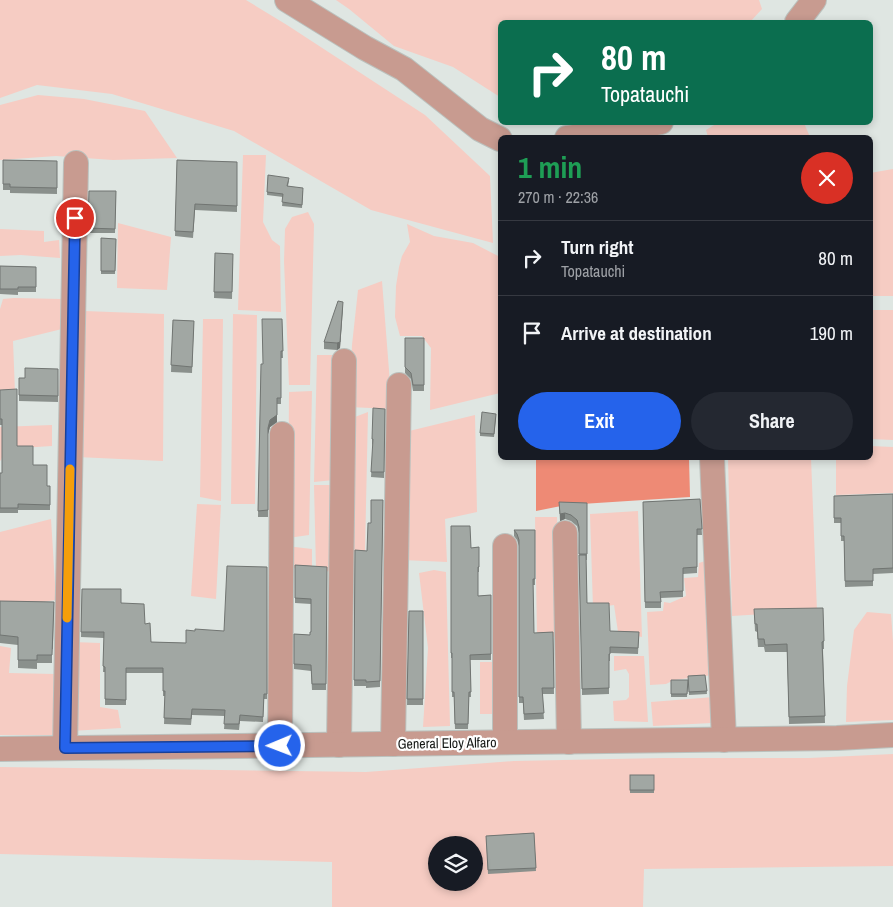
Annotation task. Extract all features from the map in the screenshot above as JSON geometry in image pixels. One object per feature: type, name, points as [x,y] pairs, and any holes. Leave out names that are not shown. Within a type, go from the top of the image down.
[{"type":"street","points":[[287,0],[365,48],[404,69],[480,129],[498,138]]},
{"type":"street","points":[[799,20],[814,0]]},
{"type":"street","points":[[586,135],[645,125]]},
{"type":"street","points":[[65,748],[76,163]]},
{"type":"street","points":[[339,745],[344,361]]},
{"type":"street","points":[[393,744],[399,385]]},
{"type":"street","points":[[280,746],[282,434]]},
{"type":"street","points":[[712,460],[724,740]]},
{"type":"street","points":[[565,533],[569,742]]},
{"type":"street","points":[[504,742],[505,546]]},
{"type":"street","name":"General Eloy Alfaro","points":[[0,749],[724,740],[893,735]]},
{"type":"shaded area","points":[[0,0],[246,0],[425,115],[490,176],[493,243],[371,210],[234,131],[112,94],[37,85],[0,98]]},
{"type":"shaded area","points":[[336,0],[759,0],[762,9],[752,20],[498,20],[498,96],[453,67],[394,46]]},
{"type":"shaded area","points":[[38,95],[84,99],[145,111],[177,158],[113,160],[56,156],[0,160],[0,105]]},
{"type":"shaded area","points":[[714,125],[805,125],[809,135],[707,135],[706,130]]},
{"type":"shaded area","points":[[243,155],[266,155],[263,222],[272,240],[280,246],[281,312],[238,310]]},
{"type":"shaded area","points":[[893,169],[893,296],[873,296],[873,172]]},
{"type":"shaded area","points":[[308,212],[314,224],[310,385],[289,385],[284,261],[285,229],[292,217]]},
{"type":"shaded area","points":[[118,223],[171,237],[167,290],[117,288]]},
{"type":"shaded area","points":[[407,224],[434,236],[473,243],[498,256],[498,393],[430,410],[431,348],[422,336],[400,336],[395,317],[399,267],[402,256],[410,242]]},
{"type":"shaded area","points":[[0,229],[44,231],[44,242],[59,240],[60,258],[21,255],[0,256]]},
{"type":"shaded area","points":[[382,281],[392,409],[349,407],[352,345],[358,290]]},
{"type":"shaded area","points":[[3,299],[62,299],[62,329],[13,341],[15,393],[0,392],[0,309]]},
{"type":"shaded area","points":[[873,310],[893,310],[893,440],[873,439]]},
{"type":"shaded area","points":[[84,311],[164,314],[163,461],[77,457]]},
{"type":"shaded area","points":[[233,314],[257,315],[255,504],[231,504]]},
{"type":"shaded area","points":[[203,319],[223,319],[221,501],[200,497]]},
{"type":"shaded area","points":[[317,355],[337,355],[334,480],[314,482]]},
{"type":"shaded area","points":[[312,391],[309,535],[288,538],[289,392]]},
{"type":"shaded area","points":[[368,412],[365,552],[346,552],[347,420]]},
{"type":"shaded area","points":[[475,415],[477,512],[445,519],[447,562],[403,560],[405,432]]},
{"type":"shaded area","points":[[52,425],[52,446],[5,449],[0,461],[0,427]]},
{"type":"shaded area","points":[[873,446],[893,447],[893,493],[836,495],[836,460],[873,460]]},
{"type":"shaded area","points":[[536,460],[689,460],[690,497],[566,505],[536,511]]},
{"type":"shaded area","points":[[728,460],[811,460],[817,611],[732,616]]},
{"type":"shaded area","points":[[314,485],[333,485],[334,572],[316,570]]},
{"type":"shaded area","points":[[197,504],[221,505],[216,599],[191,596]]},
{"type":"shaded area","points":[[638,511],[642,637],[618,632],[614,605],[593,608],[590,514]]},
{"type":"shaded area","points":[[535,517],[557,517],[559,637],[537,636]]},
{"type":"shaded area","points":[[51,519],[56,600],[0,608],[0,532]]},
{"type":"shaded area","points":[[286,546],[312,549],[312,566],[287,569]]},
{"type":"shaded area","points":[[708,560],[712,675],[674,680],[666,684],[650,685],[647,612],[663,611],[664,602],[670,603],[686,596],[684,578],[698,577],[699,563]]},
{"type":"shaded area","points":[[434,570],[446,572],[450,726],[423,727],[428,648],[419,573]]},
{"type":"shaded area","points":[[867,612],[891,614],[893,720],[846,722],[847,686],[854,630]]},
{"type":"shaded area","points":[[73,642],[100,643],[100,707],[118,710],[121,728],[71,731]]},
{"type":"shaded area","points":[[0,646],[11,648],[9,673],[55,674],[53,735],[0,735]]},
{"type":"shaded area","points":[[614,656],[644,656],[648,722],[614,721],[613,701],[626,700],[629,697],[629,674],[626,669],[614,671]]},
{"type":"shaded area","points":[[480,662],[500,662],[498,714],[480,714]]},
{"type":"shaded area","points":[[714,697],[712,723],[653,726],[651,702]]},
{"type":"shaded area","points":[[893,754],[893,866],[644,869],[643,907],[332,907],[332,862],[0,854],[0,767],[366,772],[514,761],[809,758]]},
{"type":"building","points":[[3,160],[57,161],[57,188],[10,187],[10,184],[3,184]]},
{"type":"building","points":[[177,160],[237,162],[237,206],[195,204],[193,232],[175,231]]},
{"type":"building","points":[[268,175],[289,178],[287,186],[303,188],[302,205],[282,202],[283,194],[267,192]]},
{"type":"building","points":[[89,191],[116,191],[115,229],[88,228]]},
{"type":"building","points":[[101,238],[116,239],[115,271],[101,271]]},
{"type":"building","points":[[215,253],[233,254],[232,292],[214,292]]},
{"type":"building","points":[[0,266],[36,267],[36,287],[0,289]]},
{"type":"building","points":[[338,301],[343,302],[340,342],[324,342]]},
{"type":"building","points":[[262,319],[282,319],[283,351],[281,351],[281,398],[277,398],[277,415],[270,420],[268,428],[268,510],[258,511],[261,364],[263,364]]},
{"type":"building","points":[[173,320],[194,321],[192,367],[171,365]]},
{"type":"building","points":[[405,338],[424,338],[424,385],[413,385],[411,373],[405,367]]},
{"type":"building","points":[[25,368],[58,369],[58,396],[19,395],[19,378],[25,378]]},
{"type":"building","points":[[17,389],[17,446],[33,446],[33,465],[47,465],[47,486],[50,486],[50,505],[18,504],[18,508],[0,508],[2,419],[0,419],[0,390]]},
{"type":"building","points":[[373,408],[385,409],[384,472],[371,472]]},
{"type":"building","points":[[482,412],[496,414],[494,434],[480,433]]},
{"type":"building","points":[[893,494],[893,568],[873,569],[873,581],[845,581],[844,536],[841,536],[841,518],[834,518],[834,496]]},
{"type":"building","points":[[700,499],[702,529],[697,529],[697,567],[683,568],[683,591],[660,592],[661,602],[645,602],[643,502]]},
{"type":"building","points":[[371,500],[383,500],[380,681],[366,682],[366,680],[354,680],[355,550],[367,551],[368,523],[371,523]]},
{"type":"building","points":[[559,502],[587,503],[587,554],[579,554],[579,527],[577,520],[571,515],[560,514]]},
{"type":"building","points":[[451,526],[470,526],[471,548],[479,547],[478,596],[491,595],[491,654],[470,655],[471,692],[469,692],[468,724],[455,724],[454,692],[452,692]]},
{"type":"building","points":[[514,530],[535,530],[535,579],[533,579],[534,633],[553,632],[554,688],[542,688],[544,713],[524,714],[523,697],[519,697],[519,540]]},
{"type":"building","points":[[579,555],[586,555],[587,603],[609,603],[610,631],[639,632],[638,648],[610,647],[609,688],[582,689]]},
{"type":"building","points":[[295,565],[327,567],[326,684],[312,684],[311,665],[294,664],[294,634],[310,635],[311,632],[311,599],[295,598]]},
{"type":"building","points":[[227,566],[267,567],[267,694],[264,694],[263,717],[240,715],[239,724],[224,724],[225,710],[192,709],[191,719],[164,718],[165,691],[163,691],[163,668],[126,668],[126,700],[105,699],[105,667],[103,666],[104,632],[81,632],[82,589],[121,589],[121,603],[144,604],[145,624],[150,623],[151,642],[186,643],[186,630],[224,631]]},
{"type":"building","points":[[0,601],[54,602],[52,655],[37,655],[37,660],[18,660],[18,637],[0,635]]},
{"type":"building","points":[[823,608],[824,641],[822,642],[825,716],[789,717],[787,644],[765,645],[764,639],[758,639],[754,609]]},
{"type":"building","points":[[409,611],[423,611],[423,699],[407,699]]},
{"type":"building","points":[[705,675],[707,691],[689,692],[688,676]]},
{"type":"building","points":[[671,680],[688,680],[687,694],[671,694]]},
{"type":"building","points":[[630,775],[654,775],[654,790],[630,790]]},
{"type":"building","points":[[534,833],[536,868],[488,870],[486,836]]},
{"type":"slow traffic","points":[[67,618],[70,469]]},
{"type":"route","points":[[75,218],[65,748],[280,746]]}]
